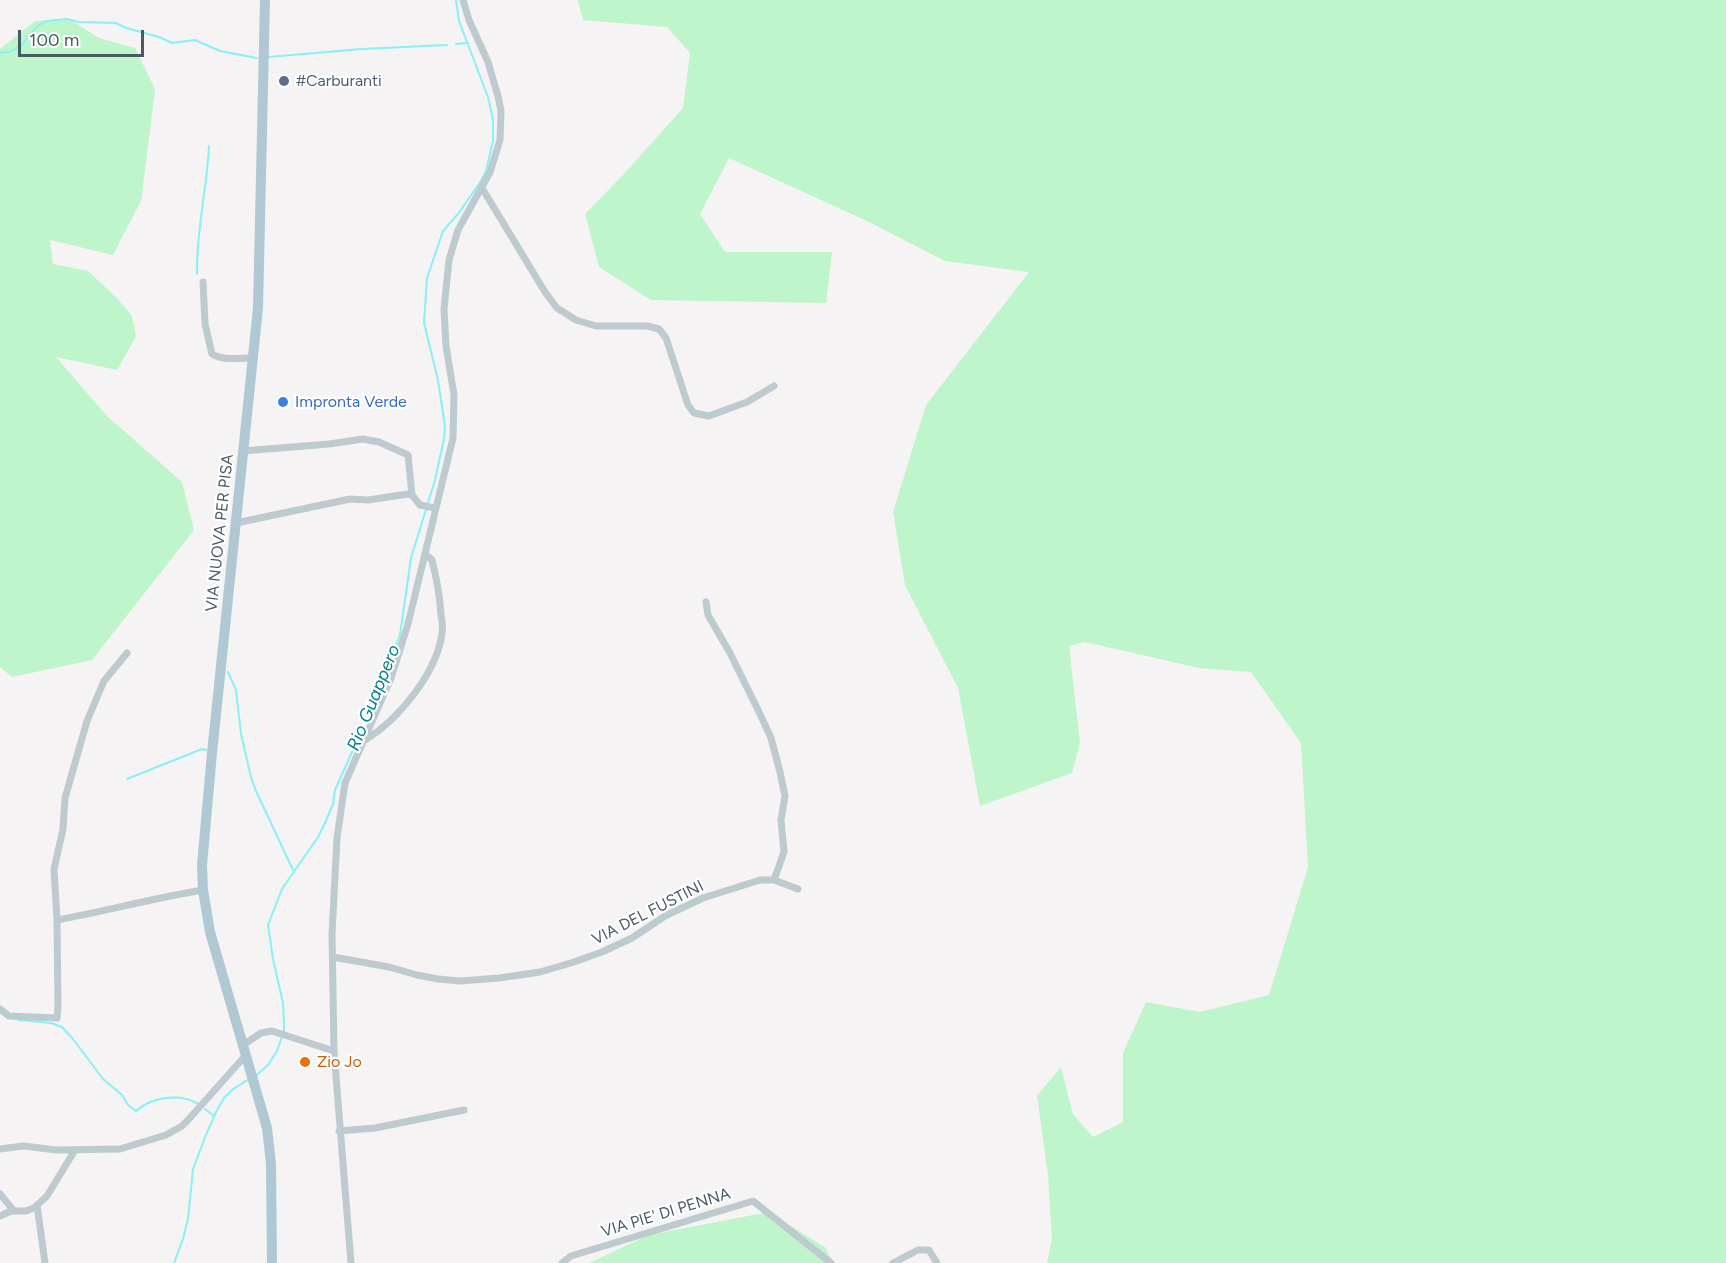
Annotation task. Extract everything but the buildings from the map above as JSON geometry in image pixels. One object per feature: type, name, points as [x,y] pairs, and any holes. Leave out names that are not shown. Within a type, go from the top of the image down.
[{"type":"main road","name":"VIA NUOVA PER PISA","points":[[265,0],[259,276],[253,358],[202,865],[203,890],[210,932],[267,1128],[270,1155],[272,1263]]},
{"type":"street","points":[[351,1263],[334,1051],[333,957],[337,838],[345,783],[391,678],[408,624],[425,554],[433,508],[453,438],[454,395],[446,346],[444,309],[449,260],[458,230],[490,172],[500,140],[501,111],[488,62],[469,20],[463,0]]},
{"type":"street","points":[[482,188],[544,292],[557,308],[576,320],[596,326],[647,326],[659,329],[666,338],[688,405],[694,413],[709,416],[747,402],[774,386]]},
{"type":"street","points":[[203,282],[205,324],[212,354],[225,358],[253,358]]},
{"type":"street","points":[[243,451],[363,439],[379,442],[408,455],[412,495],[417,503],[433,508]]},
{"type":"street","points":[[236,523],[350,499],[368,500],[412,495]]},
{"type":"street","points":[[364,741],[393,719],[427,677],[433,664],[443,633],[438,587],[432,560],[425,554]]},
{"type":"street","points":[[706,602],[708,615],[730,653],[771,738],[780,772],[785,796],[781,813],[784,852],[774,880]]},
{"type":"street","points":[[0,1009],[9,1016],[57,1018],[57,920],[54,869],[63,829],[65,798],[87,721],[104,681],[128,653]]},
{"type":"street","name":"VIA DEL FUSTINI","points":[[333,957],[389,967],[417,975],[461,981],[499,978],[540,972],[602,952],[632,938],[665,916],[703,898],[760,880],[774,880],[798,889]]},
{"type":"street","points":[[57,920],[203,890]]},
{"type":"street","points":[[0,1149],[23,1146],[57,1150],[120,1149],[174,1131],[188,1120],[246,1054],[261,1033],[272,1031],[334,1051]]},
{"type":"street","points":[[339,1131],[375,1128],[464,1110]]},
{"type":"street","points":[[0,1216],[14,1211],[26,1211],[37,1205],[47,1196],[75,1150]]},
{"type":"street","points":[[0,1194],[14,1211]]},
{"type":"street","name":"VIA PIE' DI PENNA","points":[[562,1263],[571,1256],[753,1201],[831,1263]]},
{"type":"street","points":[[37,1205],[45,1263]]},
{"type":"street","points":[[893,1263],[918,1250],[929,1250],[937,1263]]},
{"type":"green space","points":[[578,0],[1726,0],[1726,1263],[1047,1263],[1052,1239],[1048,1175],[1037,1096],[1061,1067],[1073,1114],[1093,1137],[1123,1122],[1123,1053],[1146,1002],[1200,1012],[1269,995],[1308,867],[1301,743],[1251,672],[1199,668],[1085,642],[1069,646],[1080,743],[1072,773],[980,806],[958,688],[905,585],[893,512],[926,405],[1029,272],[945,261],[869,222],[729,158],[700,214],[725,252],[832,252],[826,303],[651,300],[599,267],[585,214],[683,108],[690,53],[667,27],[583,20]]},
{"type":"green space","points":[[69,19],[99,38],[135,48],[155,89],[141,201],[113,255],[50,240],[53,264],[88,271],[116,297],[132,316],[136,336],[117,370],[56,357],[107,416],[182,482],[194,530],[92,660],[12,677],[0,667],[0,49],[35,21]]},
{"type":"green space","points":[[769,1212],[826,1248],[833,1263],[589,1263],[649,1235]]},
{"type":"waterway","name":"Rio Guappero","points":[[368,721],[379,697],[400,635],[411,558],[435,480],[444,439],[445,426],[438,380],[424,323],[427,278],[443,231],[458,214],[486,171],[493,141],[493,120],[488,97],[459,21],[456,0]]},
{"type":"waterway","points":[[0,53],[10,52],[22,45],[36,27],[46,21],[67,19],[78,22],[116,23],[172,43],[195,40],[220,51],[257,58]]},
{"type":"waterway","points":[[456,44],[468,43]]},
{"type":"waterway","points":[[268,57],[447,45]]},
{"type":"waterway","points":[[197,274],[198,242],[209,146]]},
{"type":"waterway","points":[[228,672],[236,690],[241,734],[251,777],[293,870]]},
{"type":"waterway","name":"Rio Guappero","points":[[257,1075],[268,1065],[277,1051],[284,1031],[283,1003],[268,925],[282,889],[318,837],[333,804],[335,790],[357,741],[367,727]]},
{"type":"waterway","points":[[127,779],[202,749],[206,750]]},
{"type":"waterway","points":[[19,1020],[51,1023],[62,1027],[103,1079],[136,1111],[150,1102],[165,1098],[182,1098],[197,1103]]},
{"type":"waterway","name":"Rio Guappero","points":[[174,1263],[188,1219],[193,1169],[206,1135],[224,1098],[249,1079]]},
{"type":"waterway","points":[[205,1109],[214,1116]]},
{"type":"place","name":"#Carburanti","points":[[284,81]]},
{"type":"place","name":"Impronta Verde","points":[[283,402]]},
{"type":"place","name":"Zio Jo","points":[[305,1062]]}]
